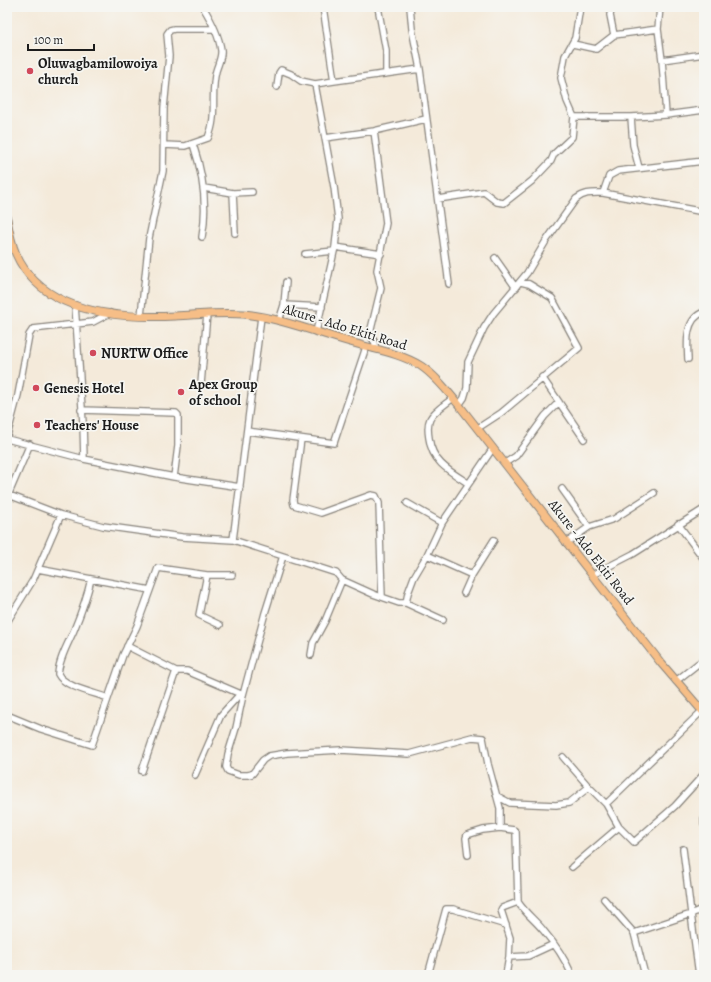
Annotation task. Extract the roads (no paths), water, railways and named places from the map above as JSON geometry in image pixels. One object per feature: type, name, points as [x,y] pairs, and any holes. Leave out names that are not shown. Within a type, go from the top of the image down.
[{"type":"main road","name":"Akure - Ado Ekiti Road","points":[[7,219],[13,247],[27,274],[46,292],[75,305],[110,313],[141,316],[244,314],[279,320],[366,347],[401,356],[422,367],[440,383],[478,428],[592,575],[676,681],[703,712]]},
{"type":"street","points":[[164,145],[193,144],[208,138],[213,120],[216,71],[221,55],[214,29],[203,7]]},
{"type":"street","points":[[323,7],[334,82]]},
{"type":"street","points":[[378,7],[386,52],[386,74]]},
{"type":"street","points":[[410,7],[412,29],[420,69],[449,284]]},
{"type":"street","points":[[438,199],[484,192],[497,202],[504,203],[532,181],[552,161],[554,154],[572,137],[574,117],[567,101],[561,78],[565,56],[573,44],[580,7]]},
{"type":"street","points":[[612,7],[610,14],[614,35]]},
{"type":"street","points":[[660,7],[658,30],[666,115]]},
{"type":"street","points":[[141,316],[149,238],[161,184],[164,145],[164,108],[169,56],[168,34],[170,30],[174,28],[214,29]]},
{"type":"street","points":[[573,44],[596,49],[614,35],[658,30]]},
{"type":"street","points":[[662,60],[704,54]]},
{"type":"street","points":[[277,88],[279,73],[281,70],[291,74],[301,81],[315,84],[420,69]]},
{"type":"street","points":[[315,84],[338,219],[334,249],[316,332]]},
{"type":"street","points":[[574,117],[631,117],[666,115],[704,110]]},
{"type":"street","points":[[631,117],[633,145],[639,168]]},
{"type":"street","points":[[325,138],[374,132],[426,120]]},
{"type":"street","points":[[374,132],[386,223],[377,270],[381,288],[370,334],[376,343],[375,349]]},
{"type":"street","points":[[193,144],[200,163],[204,188],[202,237]]},
{"type":"street","points":[[603,193],[605,182],[613,173],[625,169],[704,162]]},
{"type":"street","points":[[204,188],[233,194],[252,192]]},
{"type":"street","points":[[459,405],[464,398],[467,388],[468,362],[493,314],[521,282],[546,241],[576,199],[588,193],[603,193],[704,212]]},
{"type":"street","points":[[233,194],[235,233]]},
{"type":"street","points":[[305,254],[334,249],[381,254]]},
{"type":"street","points":[[495,258],[516,288]]},
{"type":"street","points":[[279,320],[284,305],[286,282]]},
{"type":"street","points":[[478,428],[501,413],[542,377],[578,350],[579,345],[552,298],[529,284],[521,282]]},
{"type":"street","points":[[75,305],[84,459]]},
{"type":"street","points":[[284,305],[322,307]]},
{"type":"street","points":[[688,359],[689,327],[696,316],[704,312]]},
{"type":"street","points":[[110,313],[93,322],[33,329],[29,334],[18,396],[7,438],[84,459],[174,477],[240,487]]},
{"type":"street","points":[[201,384],[207,314]]},
{"type":"street","points":[[233,540],[262,317]]},
{"type":"street","points":[[247,431],[334,443],[366,347]]},
{"type":"street","points":[[542,377],[584,439]]},
{"type":"street","points":[[453,398],[430,417],[428,424],[429,442],[434,456],[444,468],[468,483]]},
{"type":"street","points":[[505,463],[516,456],[545,416],[559,402]]},
{"type":"street","points":[[81,410],[176,413],[178,415],[178,446],[174,477]]},
{"type":"street","points":[[300,439],[293,500],[294,505],[321,513],[371,495],[376,496],[378,499],[380,504],[380,552],[383,570],[382,597]]},
{"type":"street","points":[[30,444],[8,496],[61,514],[126,530],[233,540],[336,573],[342,580],[382,597],[399,603],[406,603],[443,620]]},
{"type":"street","points":[[406,603],[414,577],[427,555],[442,523],[493,448]]},
{"type":"street","points":[[562,489],[589,527]]},
{"type":"street","points":[[566,542],[589,527],[614,519],[654,493]]},
{"type":"street","points":[[407,503],[442,523]]},
{"type":"street","points":[[592,575],[633,554],[678,524],[704,509]]},
{"type":"street","points":[[7,622],[38,569],[61,514]]},
{"type":"street","points":[[678,524],[704,559]]},
{"type":"street","points":[[464,593],[472,575],[494,540]]},
{"type":"street","points":[[427,555],[472,575]]},
{"type":"street","points":[[283,556],[242,694],[236,728],[226,761],[226,768],[232,773],[248,775],[252,774],[262,760],[275,754],[320,750],[409,754],[479,737],[484,738],[486,742],[488,764],[500,808],[500,828]]},
{"type":"street","points":[[7,714],[41,729],[92,745],[127,646],[137,626],[158,568],[207,575],[232,575]]},
{"type":"street","points":[[38,569],[150,590]]},
{"type":"street","points":[[207,575],[199,615],[220,625]]},
{"type":"street","points":[[91,580],[87,599],[61,661],[58,674],[63,681],[108,698]]},
{"type":"street","points":[[311,655],[313,643],[326,622],[342,580]]},
{"type":"street","points":[[127,646],[176,671],[187,671],[242,694]]},
{"type":"street","points":[[676,681],[704,659]]},
{"type":"street","points":[[142,771],[176,671]]},
{"type":"street","points":[[195,775],[221,715],[242,694]]},
{"type":"street","points":[[606,804],[703,712]]},
{"type":"street","points":[[562,757],[606,804],[619,827],[632,842],[636,842],[675,806],[704,774]]},
{"type":"street","points":[[497,796],[510,803],[556,805],[569,803],[589,787]]},
{"type":"street","points":[[572,867],[619,827]]},
{"type":"street","points":[[468,854],[466,836],[483,830],[500,828],[514,830],[516,832],[518,902],[523,910],[545,932],[554,944],[565,959],[572,975]]},
{"type":"street","points":[[683,849],[699,975]]},
{"type":"street","points":[[604,899],[634,933],[645,975]]},
{"type":"street","points":[[506,975],[510,938],[501,909],[518,902]]},
{"type":"street","points":[[634,933],[691,914],[704,908]]},
{"type":"street","points":[[428,975],[446,909],[454,909],[506,925]]},
{"type":"street","points":[[509,957],[528,956],[554,944]]},
{"type":"street","points":[[698,958],[704,960]]},
{"type":"place","name":"Oluwagbamilowoiya church","points":[[30,71]]},
{"type":"place","name":"NURTW Office","points":[[93,353]]},
{"type":"place","name":"Genesis Hotel","points":[[36,388]]},
{"type":"place","name":"Apex Group of school","points":[[181,392]]},
{"type":"place","name":"Teachers' House","points":[[37,425]]}]
